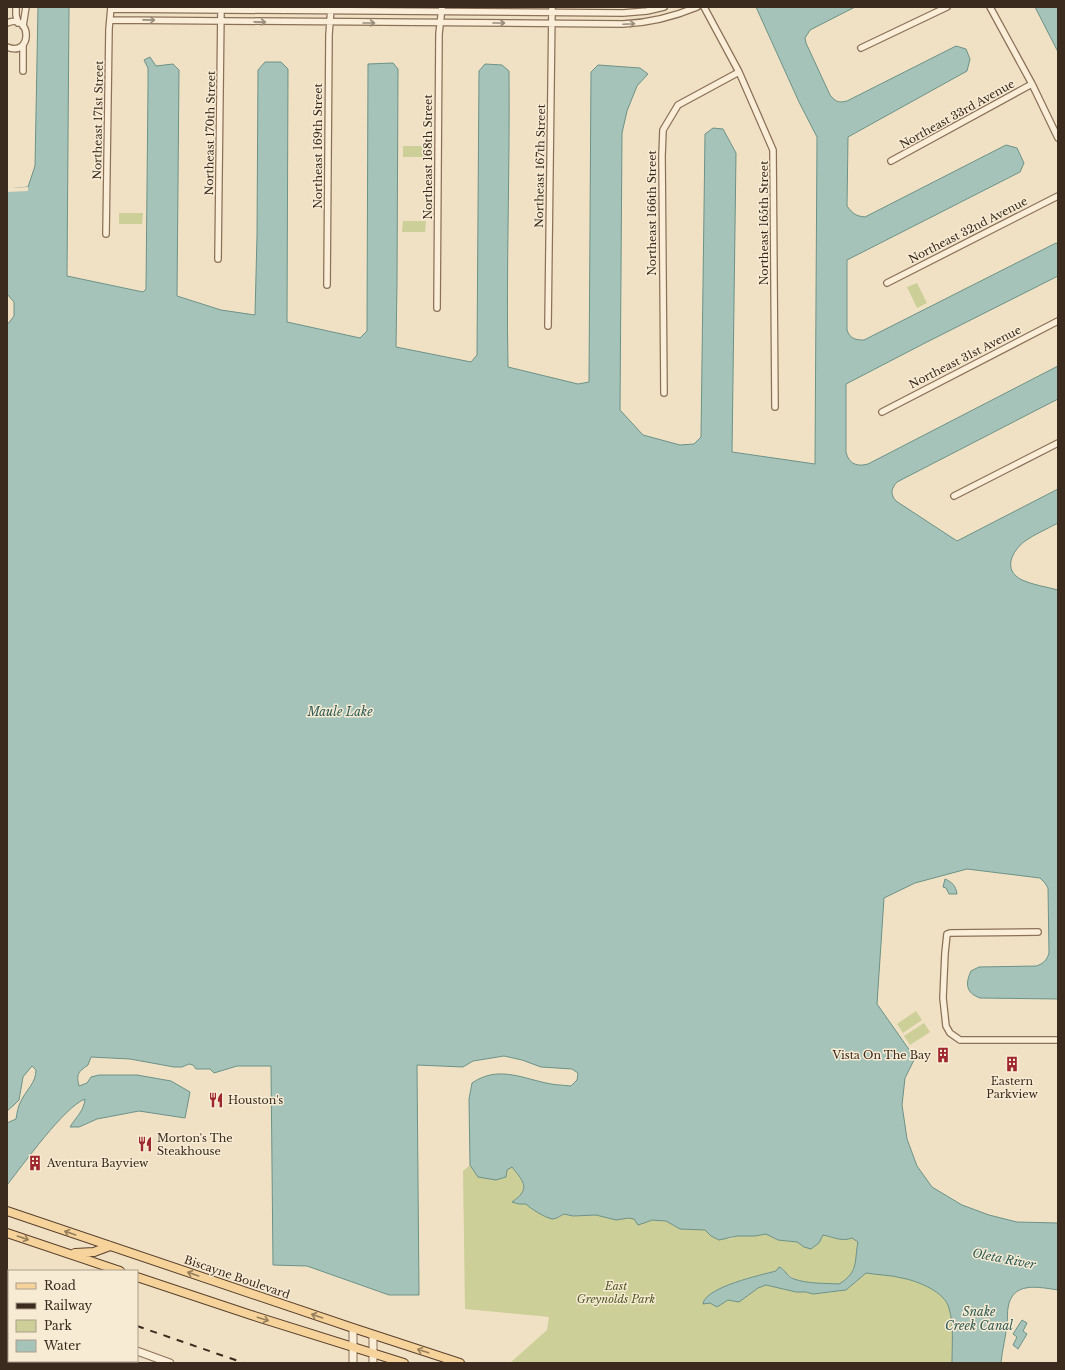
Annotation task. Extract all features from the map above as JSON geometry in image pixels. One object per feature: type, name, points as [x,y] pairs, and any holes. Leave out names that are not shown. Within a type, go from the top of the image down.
[{"type":"main road","name":"Biscayne Boulevard","points":[[7,1211],[460,1363]]},
{"type":"main road","points":[[7,1233],[117,1270]]},
{"type":"main road","points":[[68,1253],[94,1252],[110,1246]]},
{"type":"main road","points":[[138,1277],[251,1315],[404,1363]]},
{"type":"street","points":[[7,47],[15,49],[25,42],[27,33],[20,24],[16,15],[16,7]]},
{"type":"street","points":[[20,24],[26,7]]},
{"type":"street","points":[[111,8],[552,10],[623,13],[647,11],[665,7],[668,17]]},
{"type":"street","points":[[110,20],[552,24],[635,23],[668,17],[697,7]]},
{"type":"street","name":"Northeast 165th Street","points":[[704,7],[739,72],[773,150],[775,407]]},
{"type":"street","points":[[861,48],[947,7]]},
{"type":"street","points":[[990,7],[1032,84],[1058,138]]},
{"type":"street","name":"Northeast 171st Street","points":[[106,234],[111,8]]},
{"type":"street","name":"Northeast 170th Street","points":[[218,260],[221,9]]},
{"type":"street","name":"Northeast 169th Street","points":[[327,285],[331,9]]},
{"type":"street","name":"Northeast 168th Street","points":[[437,308],[439,42],[442,9]]},
{"type":"street","name":"Northeast 167th Street","points":[[548,326],[552,10]]},
{"type":"street","points":[[7,24],[10,22],[20,24]]},
{"type":"street","points":[[22,45],[23,71]]},
{"type":"street","name":"Northeast 166th Street","points":[[664,393],[663,130],[678,105],[739,72]]},
{"type":"street","name":"Northeast 33rd Avenue","points":[[891,161],[1032,84]]},
{"type":"street","name":"Northeast 32nd Avenue","points":[[887,283],[1058,196]]},
{"type":"street","name":"Northeast 31st Avenue","points":[[882,412],[1058,321]]},
{"type":"street","points":[[954,496],[1058,443]]},
{"type":"street","points":[[1038,932],[947,934],[943,998],[946,1026],[950,1033],[960,1040],[1058,1040]]},
{"type":"street","points":[[353,1328],[353,1363]]},
{"type":"street","points":[[373,1363],[374,1335]]},
{"type":"street","points":[[138,1351],[170,1363]]},
{"type":"green space","points":[[403,146],[426,146],[426,157],[403,157]]},
{"type":"green space","points":[[119,213],[143,213],[142,224],[119,224]]},
{"type":"green space","points":[[403,221],[426,221],[425,232],[402,232]]},
{"type":"green space","points":[[917,283],[927,303],[917,308],[907,287]]},
{"type":"green space","points":[[916,1011],[922,1020],[903,1033],[897,1024]]},
{"type":"green space","points":[[924,1023],[930,1032],[910,1045],[904,1036]]},
{"type":"green space","name":"East Greynolds Park","points":[[470,1165],[478,1177],[507,1170],[512,1167],[522,1180],[523,1188],[520,1196],[512,1202],[519,1204],[526,1203],[532,1209],[559,1218],[564,1214],[573,1216],[596,1215],[616,1220],[629,1218],[647,1222],[652,1220],[666,1221],[680,1229],[705,1230],[711,1236],[730,1239],[737,1236],[755,1236],[766,1233],[778,1240],[797,1242],[804,1247],[819,1243],[823,1235],[841,1239],[852,1238],[858,1242],[853,1271],[839,1284],[800,1281],[787,1274],[782,1268],[727,1285],[714,1291],[704,1300],[717,1307],[728,1300],[734,1301],[743,1298],[764,1286],[776,1286],[799,1292],[821,1293],[843,1291],[866,1273],[908,1279],[937,1292],[946,1302],[952,1321],[952,1363],[510,1363],[547,1330],[549,1317],[465,1309],[463,1171]]},
{"type":"green space","points":[[7,1318],[8,1362],[50,1363],[7,1363]]},
{"type":"water","name":"Maule Lake","points":[[38,7],[69,7],[67,276],[143,292],[146,289],[148,68],[144,60],[150,57],[156,66],[173,64],[179,70],[177,296],[221,310],[255,315],[258,70],[265,62],[281,62],[288,69],[287,322],[360,338],[367,331],[368,64],[393,63],[398,69],[396,347],[471,362],[477,355],[479,71],[485,64],[502,65],[509,71],[507,293],[508,367],[578,384],[589,382],[591,72],[598,65],[640,68],[648,74],[637,86],[627,111],[622,133],[620,410],[643,435],[680,445],[694,444],[701,437],[705,134],[713,128],[723,129],[736,153],[732,452],[815,464],[817,137],[799,102],[756,7],[855,7],[810,30],[805,38],[830,95],[839,102],[847,101],[956,46],[966,49],[970,59],[967,71],[848,137],[847,206],[855,214],[865,217],[1006,145],[1017,148],[1024,163],[1020,172],[847,260],[847,330],[854,338],[864,340],[1056,243],[1058,244],[1058,276],[846,384],[846,452],[851,462],[854,464],[868,464],[1058,366],[1058,399],[897,482],[893,487],[892,492],[896,501],[957,541],[1058,489],[1058,523],[1033,536],[1020,545],[1013,555],[1011,566],[1012,571],[1022,580],[1035,585],[1058,590],[1058,999],[980,998],[969,991],[968,980],[971,971],[979,967],[1036,966],[1046,960],[1049,953],[1048,888],[1040,878],[967,869],[915,883],[884,898],[877,1004],[915,1058],[905,1078],[902,1105],[907,1139],[917,1166],[932,1187],[962,1205],[989,1215],[1017,1222],[1058,1223],[1058,1290],[1034,1287],[1027,1288],[1015,1293],[1010,1299],[1001,1363],[952,1363],[952,1321],[946,1302],[937,1292],[930,1288],[908,1279],[898,1277],[866,1273],[846,1290],[813,1294],[796,1292],[766,1285],[758,1288],[739,1302],[728,1300],[717,1307],[710,1303],[703,1304],[706,1298],[713,1292],[723,1287],[776,1271],[779,1267],[792,1278],[799,1281],[839,1284],[853,1271],[858,1242],[852,1238],[841,1239],[823,1235],[819,1243],[811,1249],[804,1247],[797,1242],[778,1240],[766,1234],[755,1236],[737,1236],[719,1240],[711,1236],[705,1230],[680,1229],[666,1221],[652,1220],[638,1225],[634,1219],[629,1218],[616,1220],[596,1215],[573,1216],[564,1214],[552,1219],[538,1213],[526,1204],[512,1202],[522,1193],[524,1185],[512,1167],[507,1170],[506,1177],[496,1180],[478,1177],[470,1165],[469,1099],[472,1083],[490,1075],[508,1074],[552,1084],[571,1086],[577,1080],[578,1073],[572,1069],[541,1067],[522,1060],[504,1056],[473,1061],[463,1067],[417,1065],[419,1295],[389,1295],[307,1266],[273,1265],[271,1066],[237,1066],[214,1073],[210,1069],[196,1069],[193,1065],[189,1064],[182,1067],[174,1067],[130,1059],[91,1057],[88,1065],[78,1076],[79,1086],[87,1083],[91,1077],[99,1075],[137,1075],[171,1081],[190,1092],[185,1118],[139,1111],[97,1119],[79,1127],[70,1127],[81,1110],[85,1099],[76,1104],[55,1124],[7,1185],[7,1123],[16,1119],[19,1105],[33,1083],[36,1070],[32,1066],[23,1077],[19,1100],[7,1111],[7,325],[14,316],[14,302],[7,294],[7,189],[28,187],[35,166]]},
{"type":"water","points":[[1035,7],[1058,7],[1058,52],[1056,48]]},
{"type":"water","points":[[945,879],[950,881],[956,889],[957,894],[949,894],[946,888],[943,887]]},
{"type":"water","points":[[1022,1320],[1027,1323],[1023,1331],[1027,1334],[1018,1349],[1013,1345],[1017,1337],[1013,1334]]},
{"type":"pier","points":[[28,187],[28,191],[7,192],[7,188]]},
{"type":"railway","points":[[138,1326],[244,1363]]},
{"type":"place","name":"Vista On The Bay","points":[[943,1055]]},
{"type":"place","name":"Eastern Parkview","points":[[1012,1064]]},
{"type":"place","name":"Houston's","points":[[216,1100]]},
{"type":"place","name":"Morton's The Steakhouse","points":[[145,1144]]},
{"type":"place","name":"Aventura Bayview","points":[[35,1163]]},
{"type":"water label","name":"Oleta River","points":[[1004,1259]]},
{"type":"water label","name":"Snake Creek Canal","points":[[979,1319]]}]
